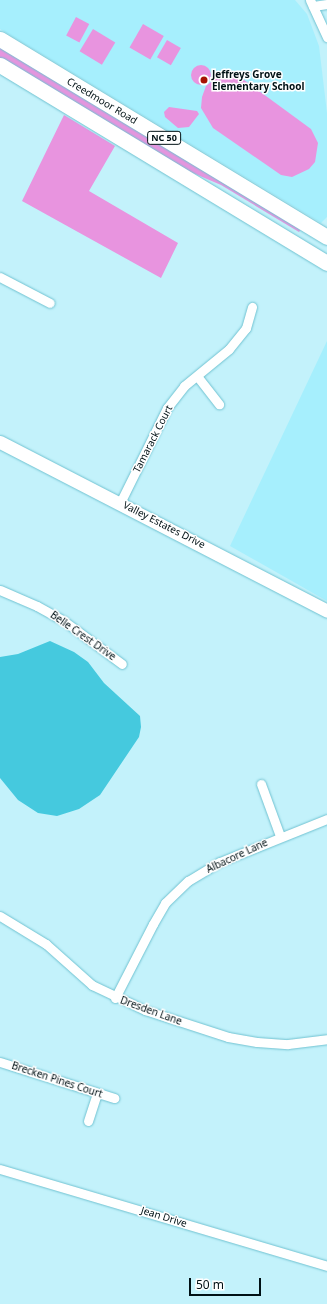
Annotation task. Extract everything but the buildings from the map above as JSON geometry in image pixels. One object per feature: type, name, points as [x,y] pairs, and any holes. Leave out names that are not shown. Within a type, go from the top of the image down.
[{"type":"main road","name":"Creedmoor Road","points":[[0,40],[327,237]]},
{"type":"main road","name":"NC 50","points":[[0,66],[327,263]]},
{"type":"street","points":[[327,4],[312,3],[327,37]]},
{"type":"street","points":[[0,277],[50,303]]},
{"type":"street","name":"Tamarack Court","points":[[120,503],[167,408],[184,386],[229,349],[246,328],[252,307]]},
{"type":"street","points":[[197,376],[219,404]]},
{"type":"street","name":"Valley Estates Drive","points":[[0,442],[327,611]]},
{"type":"street","name":"Belle Crest Drive","points":[[0,590],[37,606],[67,623],[122,664]]},
{"type":"street","points":[[261,784],[280,836]]},
{"type":"street","name":"Albacore Lane","points":[[115,998],[153,924],[176,892],[188,881],[220,862],[280,836],[327,819]]},
{"type":"street","name":"Dresden Lane","points":[[0,916],[46,944],[92,985],[115,998],[145,1010],[228,1037],[288,1044],[327,1039]]},
{"type":"street","name":"Brecken Pines Court","points":[[0,1062],[114,1098]]},
{"type":"street","points":[[88,1121],[97,1093]]},
{"type":"street","name":"Jean Drive","points":[[0,1169],[327,1266]]},
{"type":"shaded area","name":"Jeffreys Grove Elementary School","points":[[0,0],[295,0],[307,14],[319,46],[327,113],[327,217],[321,223],[0,29]]},
{"type":"shaded area","points":[[76,17],[89,24],[79,43],[66,36]]},
{"type":"shaded area","points":[[143,24],[164,36],[150,59],[130,47]]},
{"type":"shaded area","points":[[93,29],[115,42],[102,65],[80,51]]},
{"type":"shaded area","points":[[167,40],[181,48],[171,65],[157,57]]},
{"type":"shaded area","points":[[0,47],[301,229],[299,232],[221,185],[179,167],[0,59]]},
{"type":"shaded area","points":[[201,65],[208,68],[211,75],[208,82],[201,85],[194,82],[191,75],[194,68]]},
{"type":"shaded area","points":[[221,74],[240,77],[311,129],[318,143],[315,162],[309,169],[292,177],[281,175],[213,128],[201,108],[202,97],[206,86]]},
{"type":"shaded area","points":[[169,107],[197,111],[199,114],[189,127],[178,128],[165,117],[164,112]]},
{"type":"shaded area","points":[[64,115],[115,146],[89,191],[178,243],[161,278],[22,201]]},
{"type":"shaded area","points":[[327,341],[327,601],[230,546]]},
{"type":"shaded area","points":[[50,641],[74,652],[88,662],[104,683],[140,716],[141,727],[139,737],[100,795],[79,809],[57,816],[38,813],[18,800],[0,778],[0,657],[18,654]]},
{"type":"place","name":"Jeffreys Grove Elementary School","points":[[204,80]]}]
